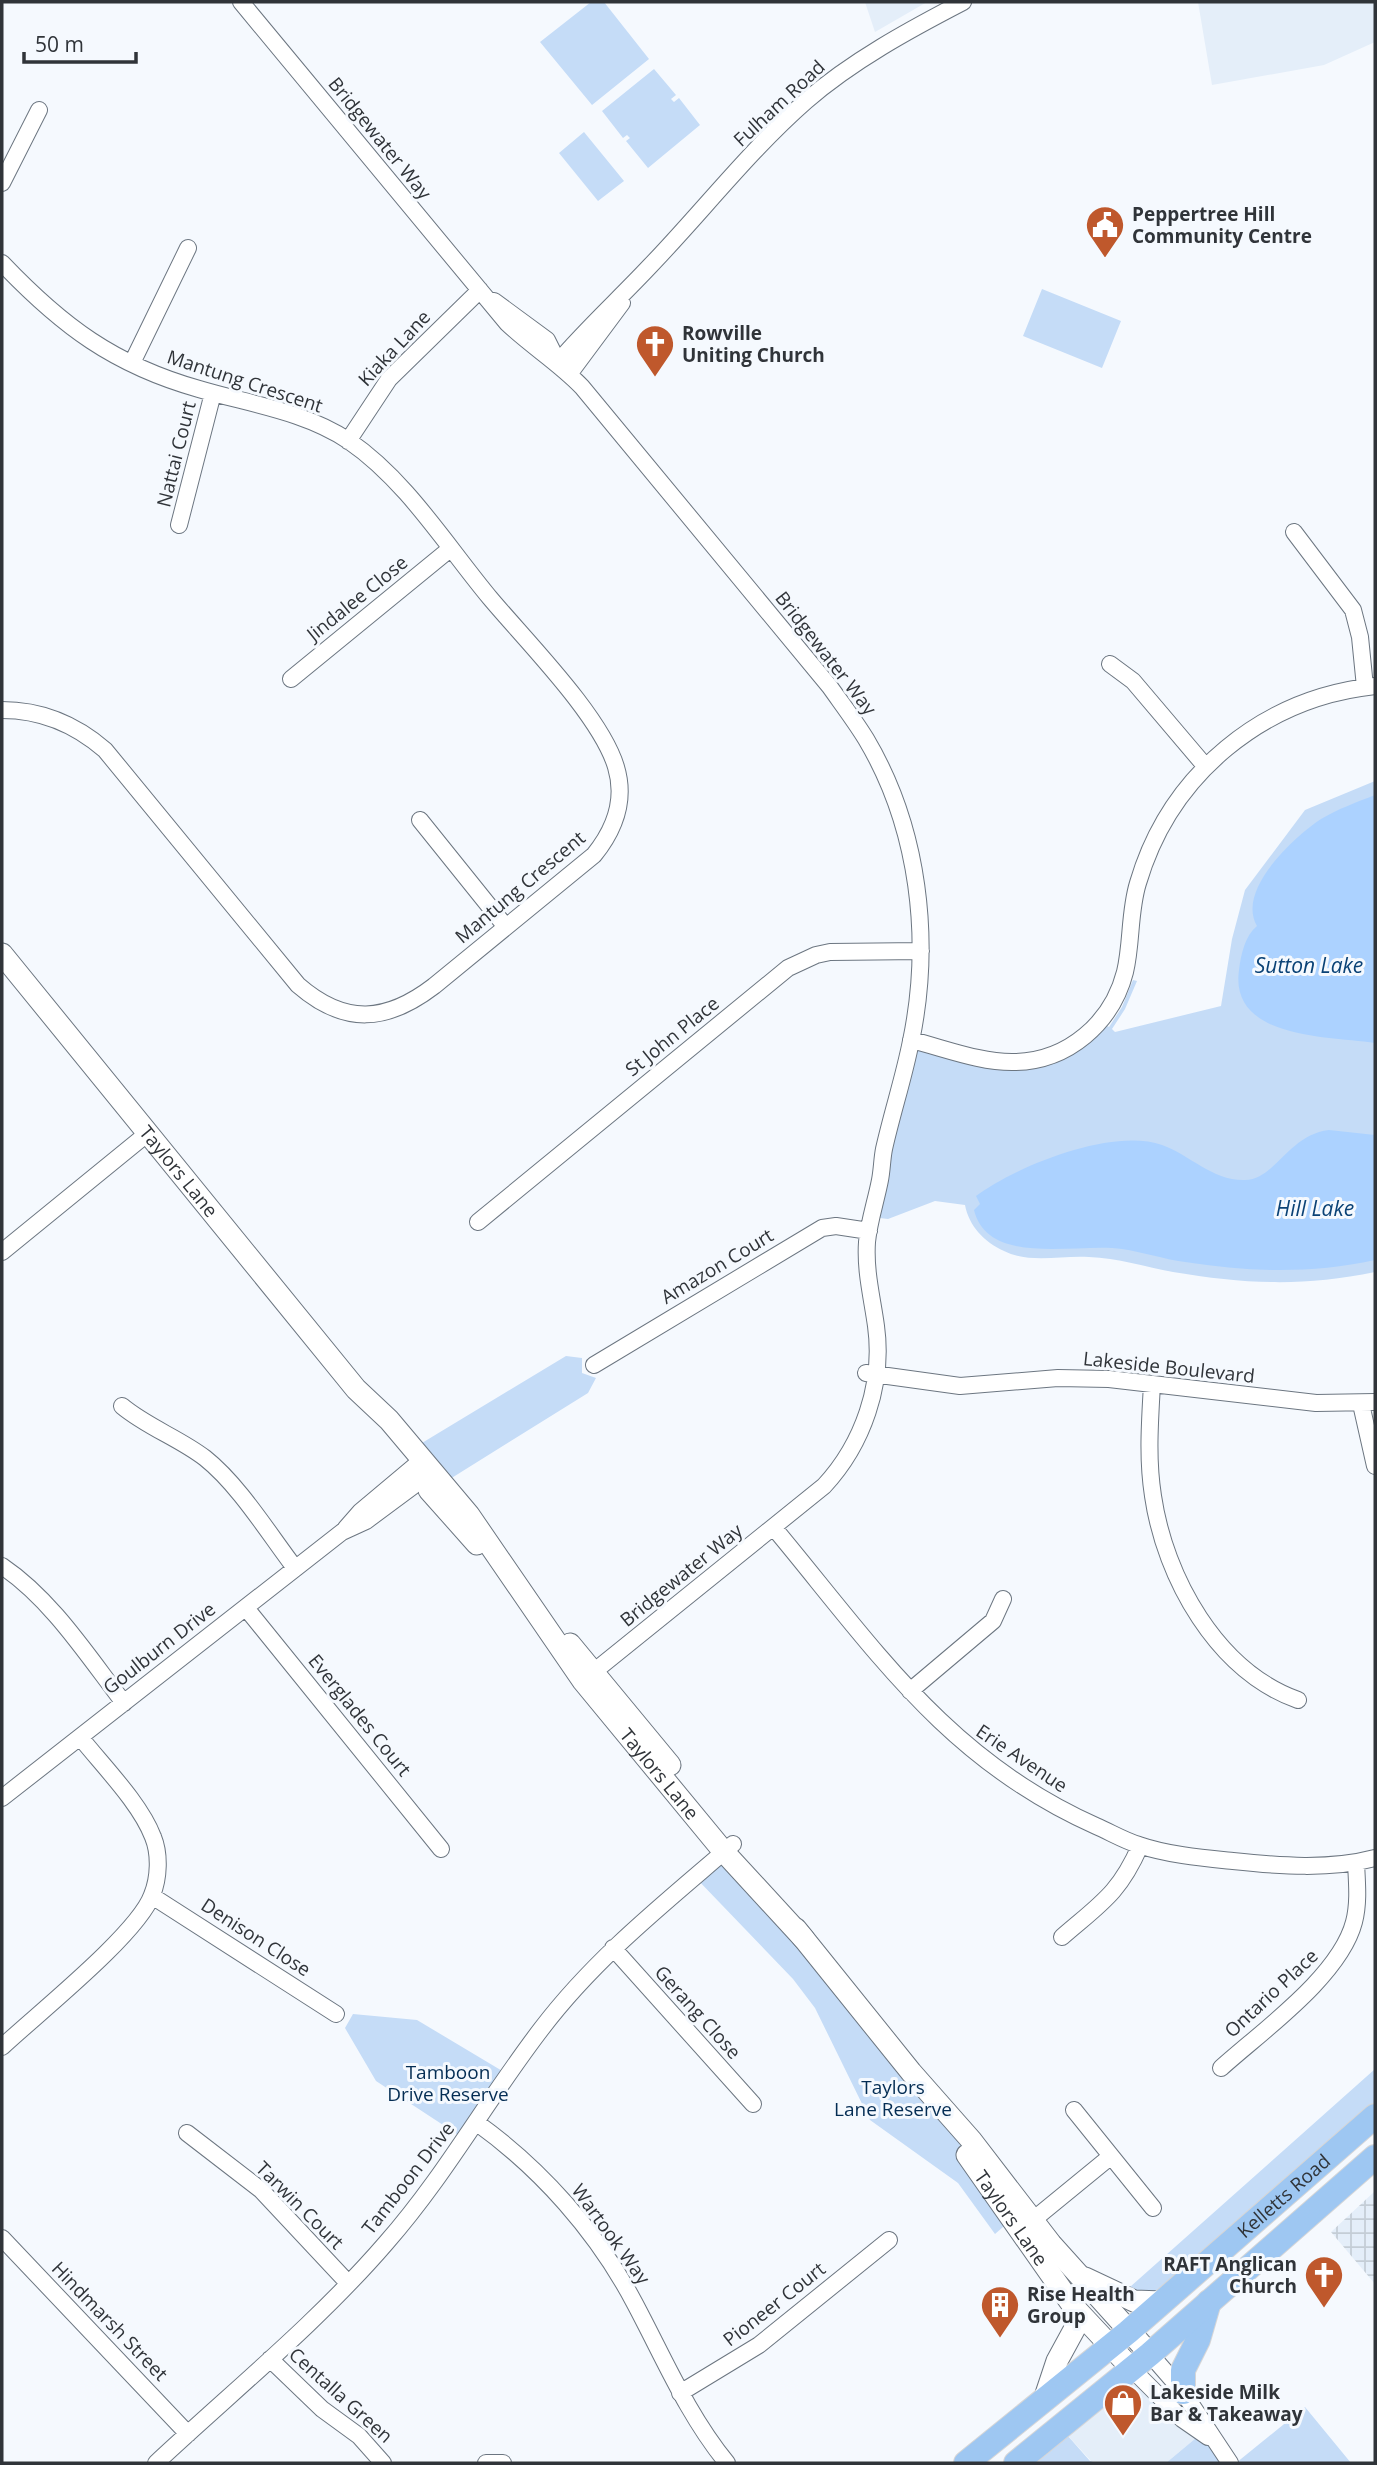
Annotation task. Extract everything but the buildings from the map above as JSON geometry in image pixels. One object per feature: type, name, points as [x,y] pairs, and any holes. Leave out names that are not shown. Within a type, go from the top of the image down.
[{"type":"main road","name":"Taylors Lane","points":[[2,954],[356,1389],[379,1428],[422,1470],[458,1526],[510,1577],[911,2072],[971,2140],[1073,2306],[1119,2339],[1141,2361]]},
{"type":"main road","name":"Kelletts Road","points":[[966,2463],[1163,2302],[1375,2116]]},
{"type":"main road","name":"Kelletts Road","points":[[1016,2463],[1141,2361],[1375,2157]]},
{"type":"main road","name":"Taylors Lane","points":[[1025,2225],[1076,2274],[1119,2339]]},
{"type":"main road","points":[[1076,2274],[1134,2301],[1163,2302]]},
{"type":"main road","points":[[1183,2392],[1183,2370],[1198,2340],[1209,2302]]},
{"type":"main road","points":[[1044,2400],[1057,2361],[1075,2328],[1073,2306]]},
{"type":"street","name":"Bridgewater Way","points":[[241,2],[484,294],[512,311],[547,340],[564,368],[830,687],[866,740],[890,789],[907,841],[918,895],[921,951],[911,1040],[864,1230],[866,1265],[877,1327],[869,1410],[841,1469],[774,1528],[589,1676]]},
{"type":"street","name":"Fulham Road","points":[[564,368],[593,321],[649,267],[771,134],[807,100],[874,52],[963,2]]},
{"type":"street","points":[[2,183],[39,110]]},
{"type":"street","points":[[132,363],[188,248]]},
{"type":"street","name":"Mantung Crescent","points":[[2,262],[57,317],[102,350],[156,375],[285,412],[348,441],[397,486],[593,721],[612,755],[621,790],[612,828],[594,855],[412,1003],[392,1012],[370,1016],[331,1008],[298,985],[105,750],[66,723],[22,710],[2,710]]},
{"type":"street","name":"Kiaka Lane","points":[[348,441],[389,379],[484,294]]},
{"type":"street","name":"Nattai Court","points":[[179,525],[213,393]]},
{"type":"street","points":[[911,1040],[1014,1062],[1054,1054],[1088,1035],[1112,1005],[1122,981],[1135,896],[1149,852],[1170,813],[1206,767],[1271,716],[1308,700],[1370,686],[1353,610],[1294,532]]},
{"type":"street","name":"Jindalee Close","points":[[291,679],[450,550]]},
{"type":"street","points":[[1110,664],[1129,677],[1206,767]]},
{"type":"street","points":[[419,820],[506,927]]},
{"type":"street","name":"St John Place","points":[[478,1222],[788,968],[816,955],[830,952],[921,951]]},
{"type":"street","points":[[2,1252],[148,1133]]},
{"type":"street","name":"Amazon Court","points":[[594,1365],[822,1228],[836,1226],[864,1230]]},
{"type":"street","name":"Lakeside Boulevard","points":[[871,1374],[960,1386],[1082,1378],[1316,1403],[1368,1403]]},
{"type":"street","points":[[1152,1384],[1150,1472],[1160,1530],[1173,1567],[1193,1607],[1245,1672],[1273,1691],[1298,1700]]},
{"type":"street","points":[[1368,1403],[1375,1466]]},
{"type":"street","points":[[122,1406],[139,1420],[180,1441],[215,1467],[295,1568]]},
{"type":"street","name":"Goulburn Drive","points":[[2,1798],[342,1532],[366,1521],[422,1470]]},
{"type":"street","name":"Erie Avenue","points":[[774,1528],[910,1690],[965,1746],[1018,1785],[1062,1811],[1140,1846],[1280,1866],[1356,1863],[1375,1858]]},
{"type":"street","points":[[2,1566],[30,1587],[47,1605],[124,1703]]},
{"type":"street","points":[[910,1690],[993,1622],[1003,1599]]},
{"type":"street","name":"Everglades Court","points":[[246,1608],[441,1849]]},
{"type":"street","points":[[2,2047],[134,1923],[152,1896],[157,1876],[154,1838],[145,1820],[80,1737]]},
{"type":"street","points":[[1062,1937],[1110,1897],[1126,1877],[1140,1846]]},
{"type":"street","name":"Tamboon Drive","points":[[156,2463],[348,2283],[420,2203],[542,2028],[613,1948],[728,1848]]},
{"type":"street","name":"Ontario Place","points":[[1221,2068],[1339,1958],[1354,1923],[1358,1904],[1356,1863]]},
{"type":"street","name":"Denison Close","points":[[152,1896],[336,2014]]},
{"type":"street","name":"Gerang Close","points":[[613,1948],[753,2104]]},
{"type":"street","points":[[1074,2110],[1153,2208]]},
{"type":"street","name":"Wartook Way","points":[[477,2123],[537,2171],[601,2251],[634,2301],[701,2431],[727,2463]]},
{"type":"street","name":"Tarwin Court","points":[[187,2133],[261,2190],[348,2283]]},
{"type":"street","points":[[1025,2225],[1110,2157]]},
{"type":"street","name":"Hindmarsh Street","points":[[2,2238],[188,2434]]},
{"type":"street","name":"Pioneer Court","points":[[680,2393],[759,2346],[889,2241]]},
{"type":"street","name":"Centalla Green","points":[[270,2359],[322,2409],[359,2436],[383,2463]]},
{"type":"street","name":"Taylors Lane","points":[[1141,2361],[1183,2392],[1212,2441],[1230,2463]]},
{"type":"street","name":"Taylors Lane","points":[[1141,2361],[1182,2419],[1212,2441]]},
{"type":"street","points":[[486,2463],[503,2463]]},
{"type":"shaded area","points":[[865,2],[927,2],[875,32]]},
{"type":"shaded area","points":[[1198,2],[1375,2],[1375,42],[1324,65],[1212,85]]},
{"type":"shaded area","points":[[1375,2191],[1375,2284],[1331,2232]]},
{"type":"shaded area","points":[[1132,2369],[1202,2433],[1166,2463],[1091,2461],[1060,2427]]},
{"type":"green space","points":[[591,2],[604,2],[649,59],[592,105],[540,42]]},
{"type":"green space","points":[[654,69],[676,95],[671,99],[674,102],[679,98],[700,125],[648,168],[626,141],[630,138],[627,135],[623,138],[602,111]]},
{"type":"green space","points":[[584,132],[624,181],[598,201],[559,153]]},
{"type":"green space","points":[[1042,289],[1121,321],[1102,368],[1023,336]]},
{"type":"green space","points":[[1375,781],[1375,1272],[1298,1282],[1225,1279],[1100,1258],[1035,1258],[1014,1255],[984,1238],[970,1220],[965,1205],[935,1201],[888,1219],[871,1217],[911,1040],[1027,1061],[1100,1022],[1109,1027],[1122,1007],[1133,980],[1137,981],[1125,1009],[1112,1029],[1115,1032],[1221,1006],[1232,939],[1245,890],[1305,810]]},
{"type":"green space","points":[[566,1356],[582,1358],[582,1373],[596,1378],[588,1393],[442,1484],[412,1449]]},
{"type":"green space","name":"Taylors Lane Reserve","points":[[724,1852],[911,2072],[1011,2220],[995,2234],[958,2183],[870,2120],[815,2008],[793,1979],[695,1877]]},
{"type":"green space","name":"Tamboon Drive Reserve","points":[[353,2014],[417,2020],[509,2075],[466,2140],[376,2081],[345,2028]]},
{"type":"green space","points":[[1375,2069],[1375,2116],[1163,2302],[1121,2295]]},
{"type":"green space","points":[[1305,2407],[1351,2463],[1236,2463]]},
{"type":"green space","points":[[1060,2427],[1090,2461],[1096,2463],[1016,2463]]},
{"type":"green space","points":[[1202,2433],[1230,2463],[1166,2463]]},
{"type":"water","name":"Sutton Lake","points":[[1375,795],[1375,1043],[1310,1035],[1266,1022],[1250,1010],[1240,993],[1239,970],[1242,952],[1257,926],[1253,912],[1254,897],[1261,881],[1283,851],[1310,827],[1334,812]]},
{"type":"water","name":"Hill Lake","points":[[1329,1130],[1375,1135],[1375,1260],[1327,1268],[1280,1270],[1185,1262],[1122,1249],[1037,1249],[997,1240],[983,1228],[974,1210],[980,1204],[976,1196],[993,1184],[1040,1162],[1092,1145],[1142,1141],[1162,1145],[1212,1172],[1245,1180],[1256,1178],[1265,1172],[1303,1140]]},
{"type":"place","name":"Peppertree Hill Community Centre","points":[[1105,259]]},
{"type":"place","name":"Rowville Uniting Church","points":[[655,378]]},
{"type":"place","name":"RAFT Anglican Church","points":[[1324,2309]]},
{"type":"place","name":"Rise Health Group","points":[[1000,2339]]},
{"type":"place","name":"Lakeside Milk Bar & Takeaway","points":[[1123,2437]]}]
